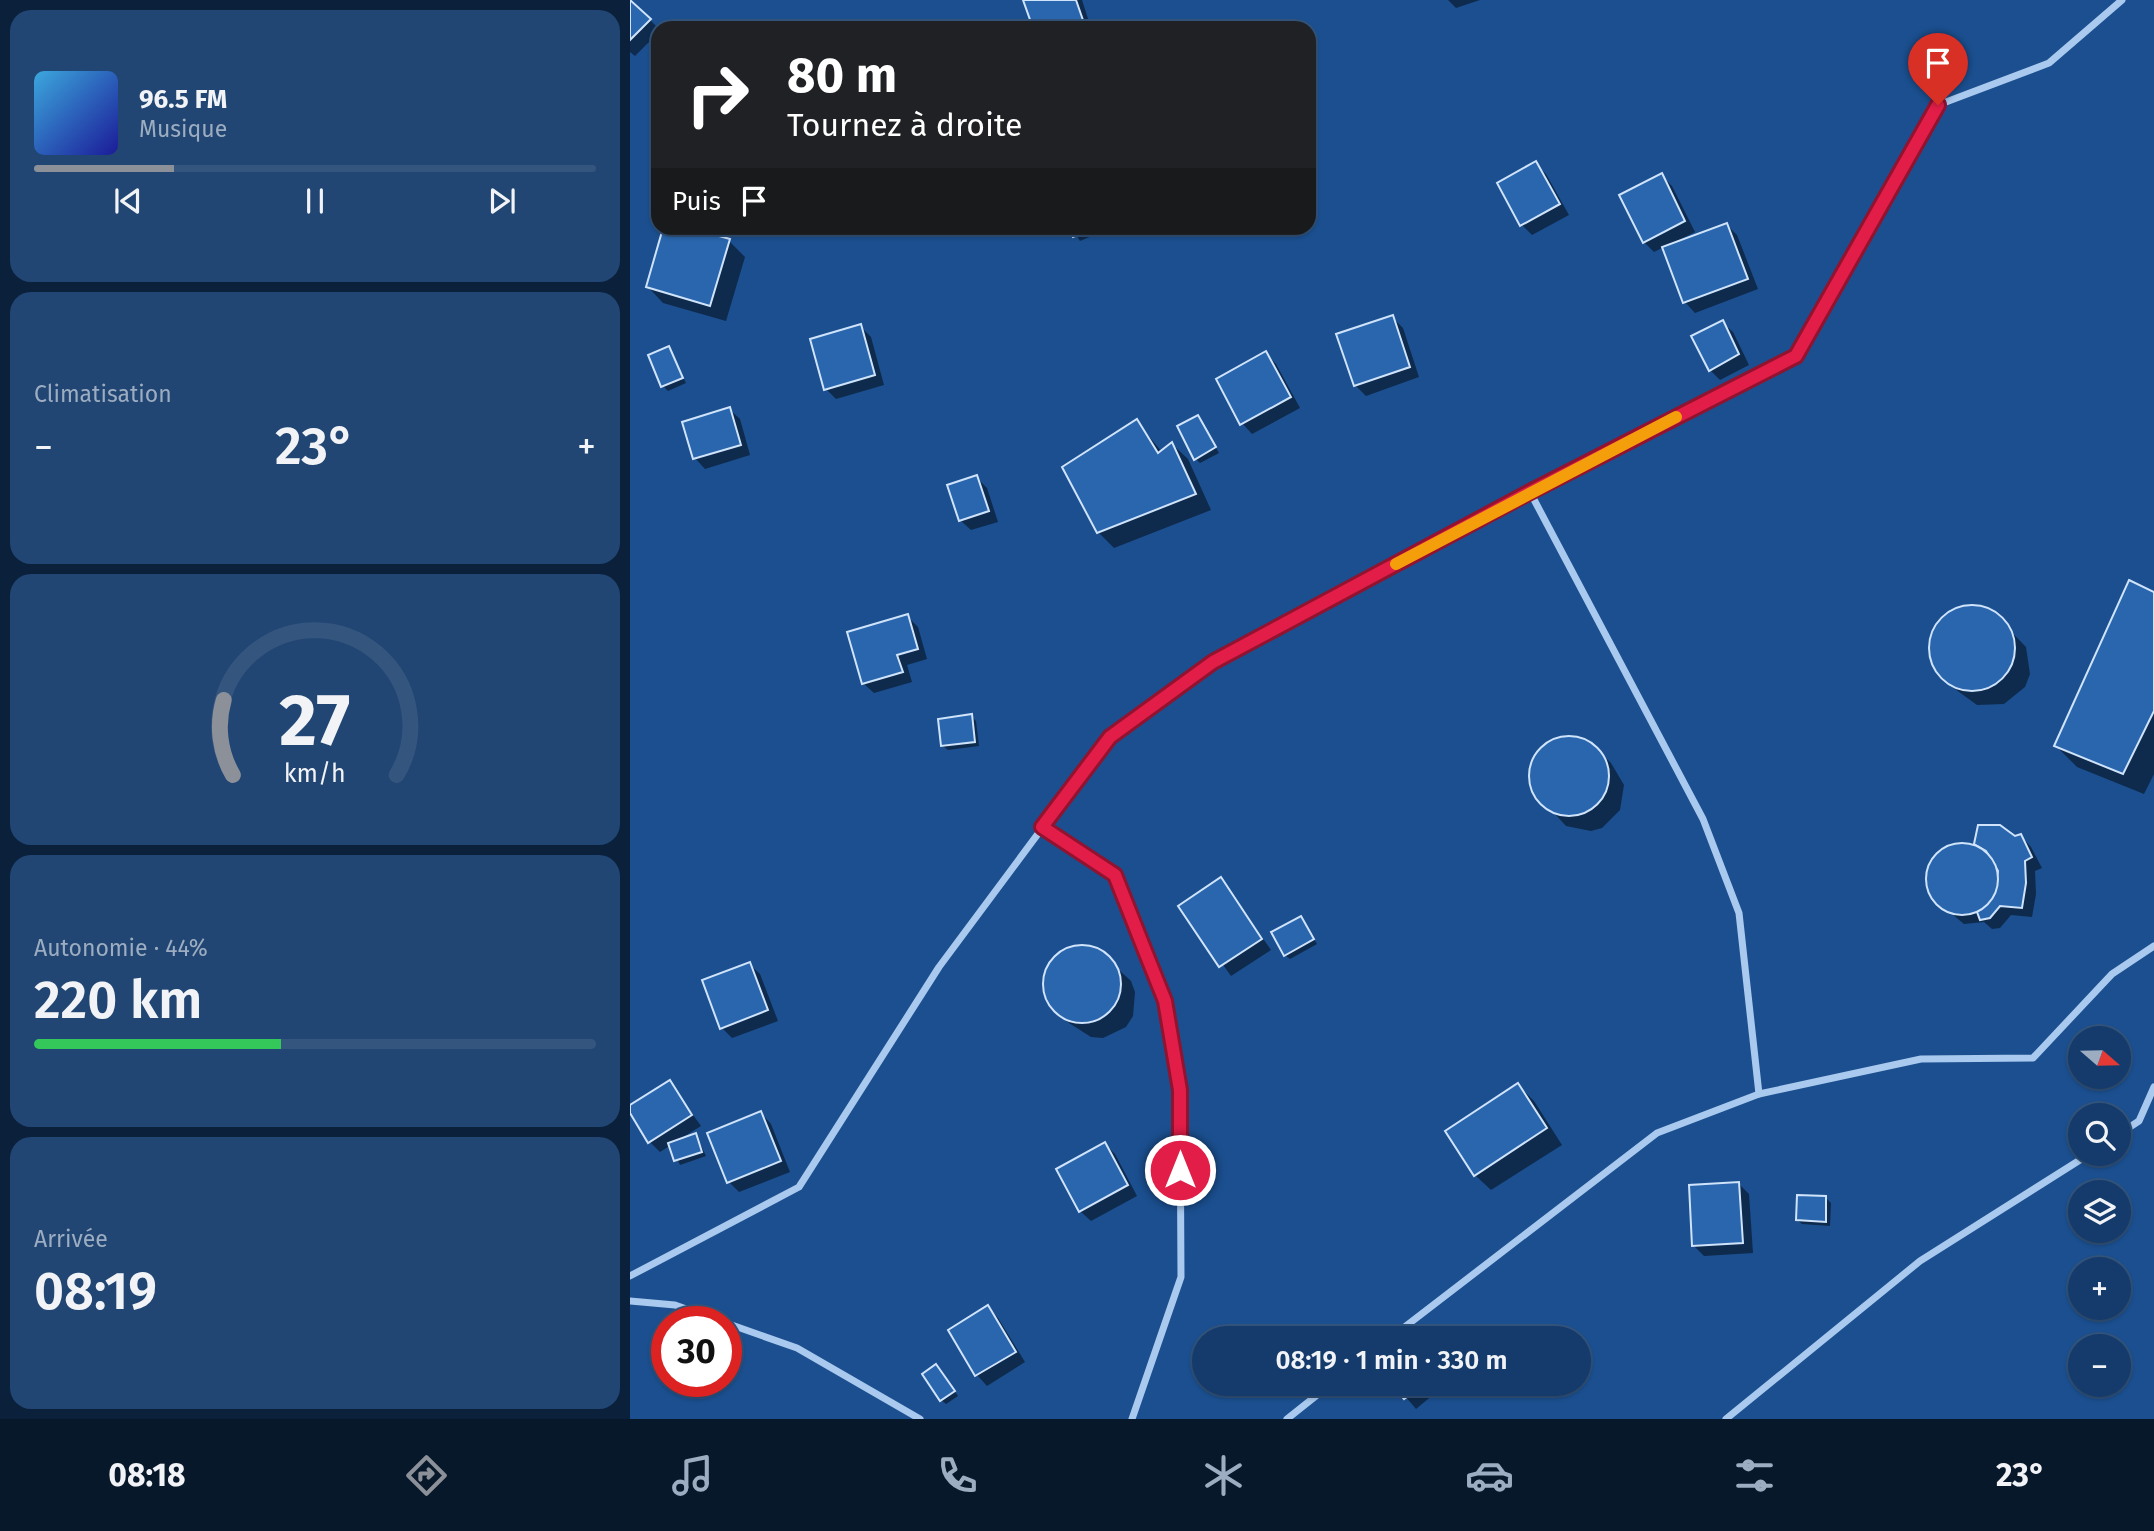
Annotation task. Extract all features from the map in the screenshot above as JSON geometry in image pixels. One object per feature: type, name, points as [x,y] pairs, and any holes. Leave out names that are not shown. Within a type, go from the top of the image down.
[{"type":"street","points":[[630,1276],[799,1187],[939,967],[1110,737],[1213,662],[1530,492],[1796,356],[1938,105],[2049,63],[2122,0]]},
{"type":"street","points":[[1530,492],[1703,819],[1740,913],[1759,1094]]},
{"type":"street","points":[[1042,827],[1115,875],[1165,1001],[1180,1090],[1181,1277],[1132,1419]]},
{"type":"street","points":[[1406,1326],[1657,1133],[1759,1094],[1921,1059],[2033,1058],[2112,974],[2154,946]]},
{"type":"street","points":[[2131,1126],[2138,1121],[2154,1087]]},
{"type":"street","points":[[1726,1419],[1920,1261],[2070,1166]]},
{"type":"street","points":[[630,1301],[678,1306]]},
{"type":"street","points":[[742,1329],[797,1348],[920,1419]]},
{"type":"street","points":[[1287,1419],[1316,1396]]},
{"type":"building","points":[[630,0],[651,19],[630,40]]},
{"type":"building","points":[[1023,0],[1076,0],[1083,21],[1030,21]]},
{"type":"building","points":[[1536,161],[1560,204],[1520,226],[1497,183]]},
{"type":"building","points":[[1662,173],[1685,221],[1643,243],[1619,195]]},
{"type":"building","points":[[1727,223],[1748,279],[1683,303],[1662,247]]},
{"type":"building","points":[[661,235],[715,235],[730,239],[710,306],[646,287]]},
{"type":"building","points":[[1393,315],[1410,367],[1354,386],[1336,334]]},
{"type":"building","points":[[1723,320],[1739,354],[1709,371],[1691,336]]},
{"type":"building","points":[[861,324],[875,375],[824,390],[810,339]]},
{"type":"building","points":[[669,346],[683,378],[661,387],[648,355]]},
{"type":"building","points":[[1266,351],[1291,397],[1240,425],[1216,379]]},
{"type":"building","points":[[730,407],[741,445],[693,459],[682,422]]},
{"type":"building","points":[[1198,415],[1216,447],[1194,460],[1177,426]]},
{"type":"building","points":[[1137,419],[1158,453],[1172,442],[1196,494],[1097,533],[1062,467]]},
{"type":"building","points":[[977,475],[989,511],[959,521],[947,485]]},
{"type":"building","points":[[2129,580],[2154,592],[2154,711],[2123,774],[2054,746]]},
{"type":"building","points":[[1972,605],[1996,612],[2008,624],[2015,648],[2008,672],[1996,684],[1972,691],[1948,684],[1936,672],[1929,648],[1936,624],[1948,612]]},
{"type":"building","points":[[908,614],[918,649],[897,655],[903,672],[862,684],[847,632]]},
{"type":"building","points":[[972,714],[975,742],[941,746],[938,719]]},
{"type":"building","points":[[1569,736],[1584,739],[1597,748],[1606,761],[1609,776],[1606,791],[1597,804],[1584,813],[1569,816],[1554,813],[1541,804],[1532,791],[1529,776],[1532,761],[1541,748],[1554,739]]},
{"type":"building","points":[[1978,825],[2000,825],[2015,836],[2021,834],[2032,857],[2025,861],[2026,883],[2022,908],[2000,906],[1990,918],[1980,920],[1977,912],[1994,895],[1998,871],[1986,851],[1974,844]]},
{"type":"building","points":[[1969,843],[1988,853],[1996,865],[1996,893],[1988,905],[1976,913],[1955,915],[1936,905],[1928,893],[1926,872],[1936,853],[1948,845]]},
{"type":"building","points":[[1221,877],[1262,939],[1219,967],[1178,906]]},
{"type":"building","points":[[1301,916],[1314,939],[1284,956],[1271,932]]},
{"type":"building","points":[[1082,945],[1097,948],[1109,957],[1118,969],[1121,984],[1118,999],[1109,1011],[1097,1020],[1082,1023],[1067,1020],[1055,1011],[1046,999],[1043,984],[1046,969],[1055,957],[1067,948]]},
{"type":"building","points":[[750,962],[768,1010],[720,1029],[702,980]]},
{"type":"building","points":[[670,1080],[692,1115],[648,1143],[630,1113],[630,1105]]},
{"type":"building","points":[[1518,1083],[1547,1128],[1474,1176],[1445,1131]]},
{"type":"building","points":[[761,1111],[781,1161],[727,1183],[707,1133]]},
{"type":"building","points":[[696,1133],[702,1152],[674,1161],[668,1143]]},
{"type":"building","points":[[1105,1142],[1128,1185],[1079,1212],[1056,1169]]},
{"type":"building","points":[[1739,1182],[1743,1243],[1692,1246],[1689,1185]]},
{"type":"building","points":[[1797,1195],[1826,1196],[1826,1222],[1796,1220]]},
{"type":"building","points":[[988,1305],[1016,1352],[975,1376],[948,1330]]},
{"type":"building","points":[[936,1364],[955,1391],[940,1401],[922,1374]]},
{"type":"slow traffic","points":[[1396,564],[1676,417]]},
{"type":"route","points":[[1180,1170],[1180,1090],[1165,1001],[1115,875],[1042,827],[1110,737],[1213,662],[1530,492],[1796,356],[1938,105]]}]
